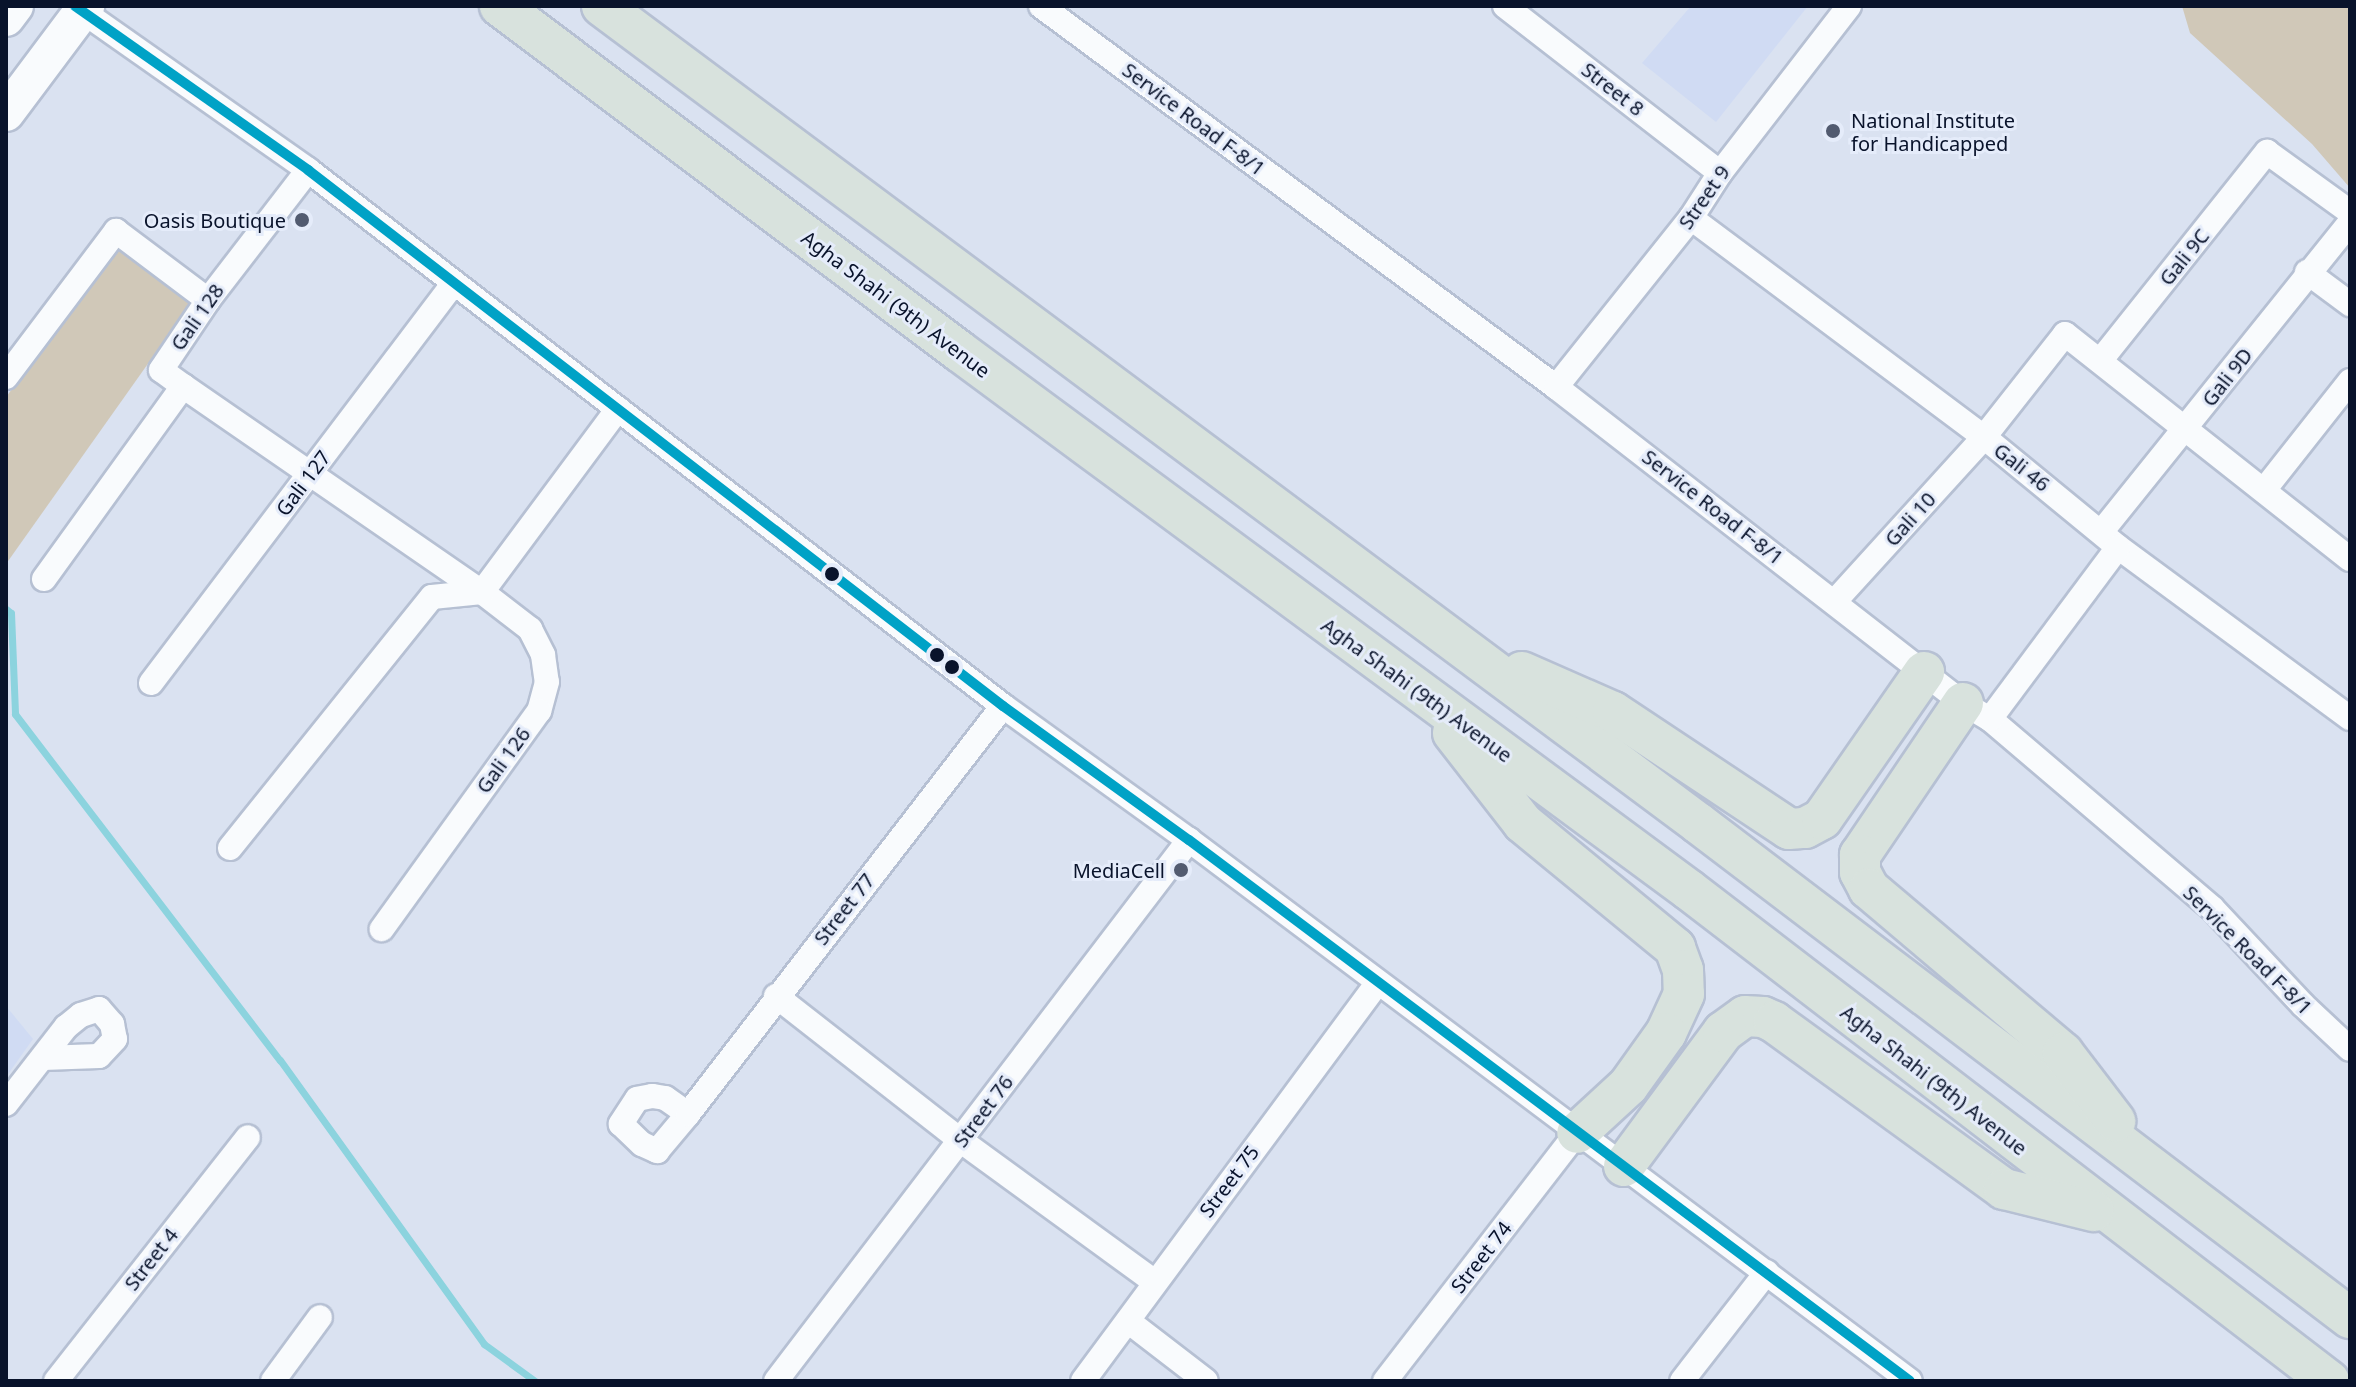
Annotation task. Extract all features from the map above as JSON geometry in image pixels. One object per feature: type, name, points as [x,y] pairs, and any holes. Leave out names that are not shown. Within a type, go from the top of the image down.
[{"type":"main road","points":[[6,18],[15,6]]},
{"type":"main road","name":"Agha Shahi (9th) Avenue","points":[[500,6],[1181,516],[1701,899],[2108,1215],[2329,1381]]},
{"type":"main road","points":[[602,6],[1456,643],[2350,1318]]},
{"type":"main road","points":[[6,113],[81,8]]},
{"type":"main road","points":[[1181,516],[1217,515],[1228,503],[1224,471]]},
{"type":"main road","points":[[1456,643],[1613,712],[1789,829],[1805,828],[1822,819],[1924,672]]},
{"type":"main road","points":[[1423,694],[1523,823],[1675,948],[1683,970],[1684,994],[1666,1033],[1628,1086],[1577,1133]]},
{"type":"main road","points":[[1977,711],[1860,855],[1860,872],[1869,889],[2063,1053],[2148,1164]]},
{"type":"main road","points":[[1624,1166],[1723,1032],[1745,1016],[1763,1017],[2004,1189],[2108,1215]]},
{"type":"street","name":"Service Road F-8/1","points":[[1041,6],[1556,387],[1977,711],[2212,908],[2303,1005],[2350,1049]]},
{"type":"street","name":"Street 8","points":[[1505,6],[1720,173]]},
{"type":"street","name":"Street 9","points":[[1556,387],[1691,218],[1720,173],[1849,6]]},
{"type":"street","points":[[81,8],[308,170],[1003,706],[1189,840],[1910,1381]]},
{"type":"street","name":"Gali 9C","points":[[2100,361],[2267,152],[2350,212]]},
{"type":"street","name":"Gali 128","points":[[183,386],[161,370],[208,300],[308,170]]},
{"type":"street","name":"Gali 46","points":[[1691,218],[1984,437],[2110,539],[2350,718]]},
{"type":"street","name":"Gali 9D","points":[[1977,711],[2110,539],[2187,429],[2307,272],[2350,222]]},
{"type":"street","points":[[6,377],[116,231],[208,300]]},
{"type":"street","points":[[2307,272],[2350,304]]},
{"type":"street","name":"Gali 127","points":[[151,683],[454,283]]},
{"type":"street","name":"Gali 10","points":[[1835,601],[1984,437],[2065,334],[2100,361]]},
{"type":"street","points":[[2100,361],[2349,556]]},
{"type":"street","points":[[2264,490],[2350,381]]},
{"type":"street","points":[[44,579],[183,386]]},
{"type":"street","name":"Gali 126","points":[[183,386],[482,592],[530,629],[543,655],[547,682],[539,711],[382,929]]},
{"type":"street","points":[[230,848],[432,597],[482,592],[618,409]]},
{"type":"street","name":"Street 77","points":[[688,1114],[776,996],[1003,706]]},
{"type":"street","name":"Street 76","points":[[776,1381],[1189,840]]},
{"type":"street","name":"Street 75","points":[[1083,1381],[1377,983]]},
{"type":"street","points":[[776,996],[960,1140],[1155,1282]]},
{"type":"street","points":[[6,1104],[66,1027],[81,1015],[99,1009],[112,1024],[115,1039],[99,1056],[43,1058]]},
{"type":"street","name":"Street 74","points":[[1385,1381],[1577,1133]]},
{"type":"street","name":"Street 4","points":[[56,1381],[248,1137]]},
{"type":"street","points":[[1682,1381],[1767,1272]]},
{"type":"street","points":[[273,1381],[320,1317]]},
{"type":"street","points":[[1128,1321],[1206,1381]]},
{"type":"shaded area","points":[[1691,6],[1808,6],[1716,122],[1642,63]]},
{"type":"shaded area","points":[[2182,6],[2350,6],[2350,188],[2312,144],[2190,33]]},
{"type":"shaded area","points":[[119,249],[191,303],[6,564],[6,397]]},
{"type":"shaded area","points":[[6,1006],[33,1039],[6,1077]]},
{"type":"waterway","points":[[6,609],[11,613],[15,714],[280,1060],[484,1344],[535,1381]]},
{"type":"transit line","points":[[75,6],[308,170],[1003,706],[1189,840],[1910,1381]]},
{"type":"place","name":"National Institute for Handicapped","points":[[1833,131]]},
{"type":"place","name":"Oasis Boutique","points":[[302,220]]},
{"type":"place","name":"MediaCell","points":[[1181,870]]}]
